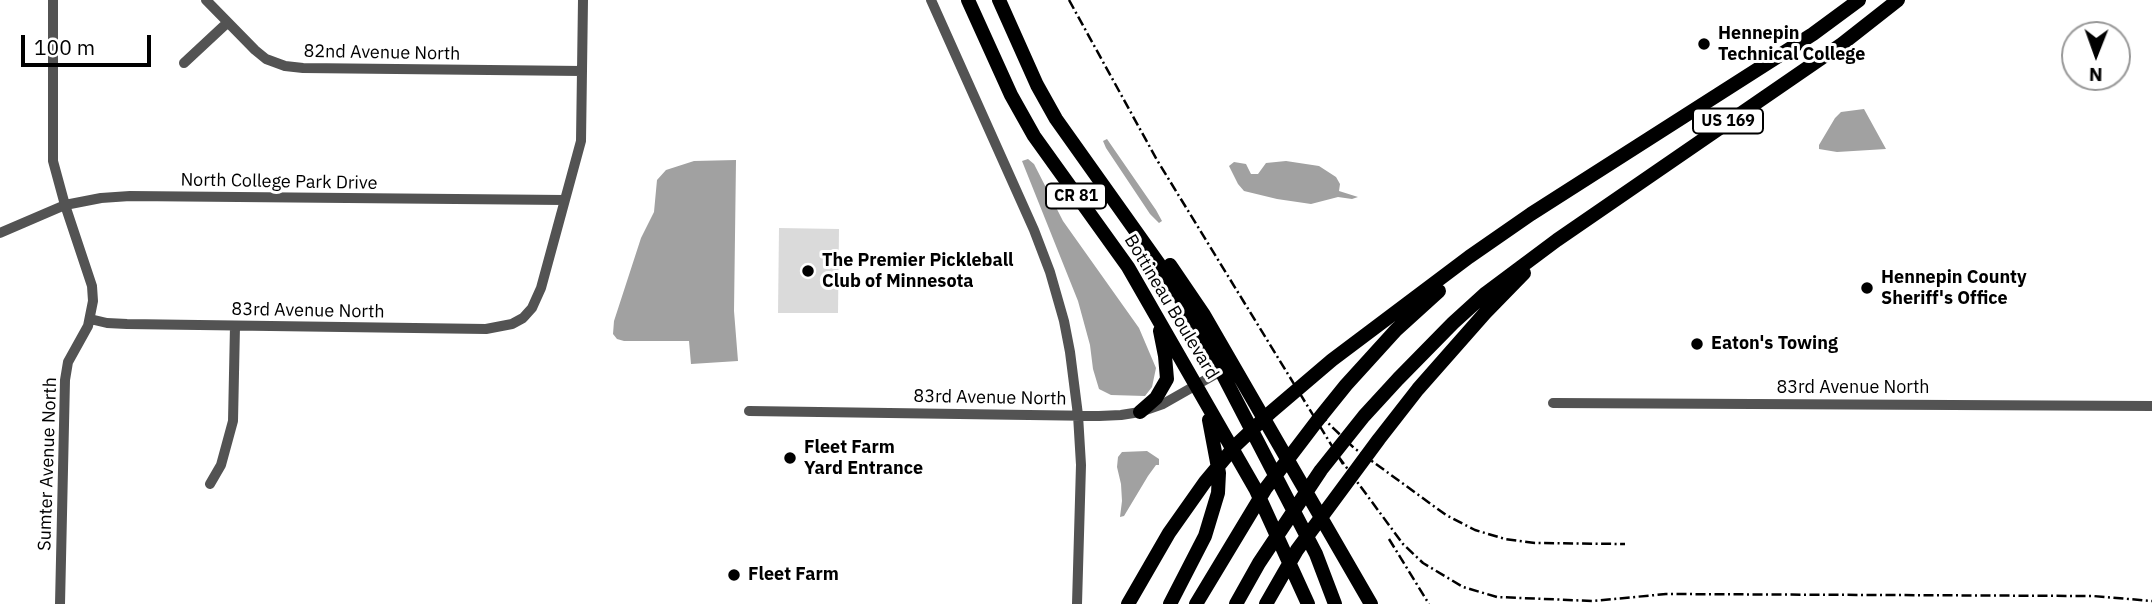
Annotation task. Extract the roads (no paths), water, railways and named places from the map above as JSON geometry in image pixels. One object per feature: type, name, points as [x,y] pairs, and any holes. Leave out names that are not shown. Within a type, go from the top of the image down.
[{"type":"highway","name":"Bottineau Boulevard","points":[[968,0],[1011,95],[1034,136],[1128,267],[1197,385],[1256,490],[1308,604]]},
{"type":"highway","name":"Bottineau Boulevard","points":[[999,0],[1037,85],[1056,119],[1169,278],[1221,371],[1315,554],[1335,604]]},
{"type":"highway","name":"US 169","points":[[1196,604],[1266,488],[1346,385],[1396,330],[1482,253],[1531,214],[1813,34],[1859,0]]},
{"type":"highway","name":"US 169","points":[[1236,604],[1259,563],[1321,470],[1364,416],[1406,370],[1486,293],[1557,240],[1842,44],[1898,0]]},
{"type":"highway","points":[[1128,604],[1169,533],[1205,482],[1236,445],[1332,360],[1531,214]]},
{"type":"highway","points":[[1125,216],[1174,270],[1204,315],[1371,604]]},
{"type":"highway","points":[[1266,604],[1297,550],[1418,389],[1485,313],[1557,240]]},
{"type":"highway","points":[[1140,412],[1156,398],[1167,379],[1156,316]]},
{"type":"highway","points":[[1170,604],[1205,536],[1218,493],[1219,473],[1206,405]]},
{"type":"street","name":"Sumter Avenue North","points":[[53,0],[52,152],[57,181],[92,286],[93,302],[85,333],[68,362],[65,380],[60,604]]},
{"type":"street","name":"82nd Avenue North","points":[[206,0],[260,54],[285,66],[582,71]]},
{"type":"street","points":[[565,201],[581,141],[583,0]]},
{"type":"street","points":[[931,0],[1008,170],[1050,272],[1070,352],[1081,465],[1077,604]]},
{"type":"street","points":[[184,63],[227,23]]},
{"type":"street","name":"North College Park Drive","points":[[0,233],[65,205],[130,196],[565,201]]},
{"type":"street","name":"83rd Avenue North","points":[[90,319],[127,324],[235,326],[486,328],[512,324],[523,318],[538,299],[565,201]]},
{"type":"street","points":[[210,484],[221,465],[233,421],[235,326]]},
{"type":"street","name":"83rd Avenue North","points":[[749,411],[1110,416],[1140,412],[1163,404],[1221,371]]},
{"type":"street","name":"83rd Avenue North","points":[[1553,403],[2152,406]]},
{"type":"railway","points":[[1069,0],[1157,160],[1343,464]]},
{"type":"railway","points":[[1320,413],[1354,448],[1446,515],[1475,530],[1505,539],[1535,543],[1625,544]]},
{"type":"railway","points":[[1338,456],[1403,544],[1423,563],[1463,587],[1497,597],[1593,601],[1666,594],[2093,596],[2152,601]]},
{"type":"railway","points":[[1389,539],[1429,604]]},
{"type":"place","name":"Hennepin Technical College","points":[[1704,44]]},
{"type":"place","name":"The Premier Pickleball Club of Minnesota","points":[[808,271]]},
{"type":"place","name":"Hennepin County Sheriff's Office","points":[[1867,288]]},
{"type":"place","name":"Eaton's Towing","points":[[1697,344]]},
{"type":"place","name":"Fleet Farm Yard Entrance","points":[[790,458]]},
{"type":"place","name":"Fleet Farm","points":[[734,575]]}]
